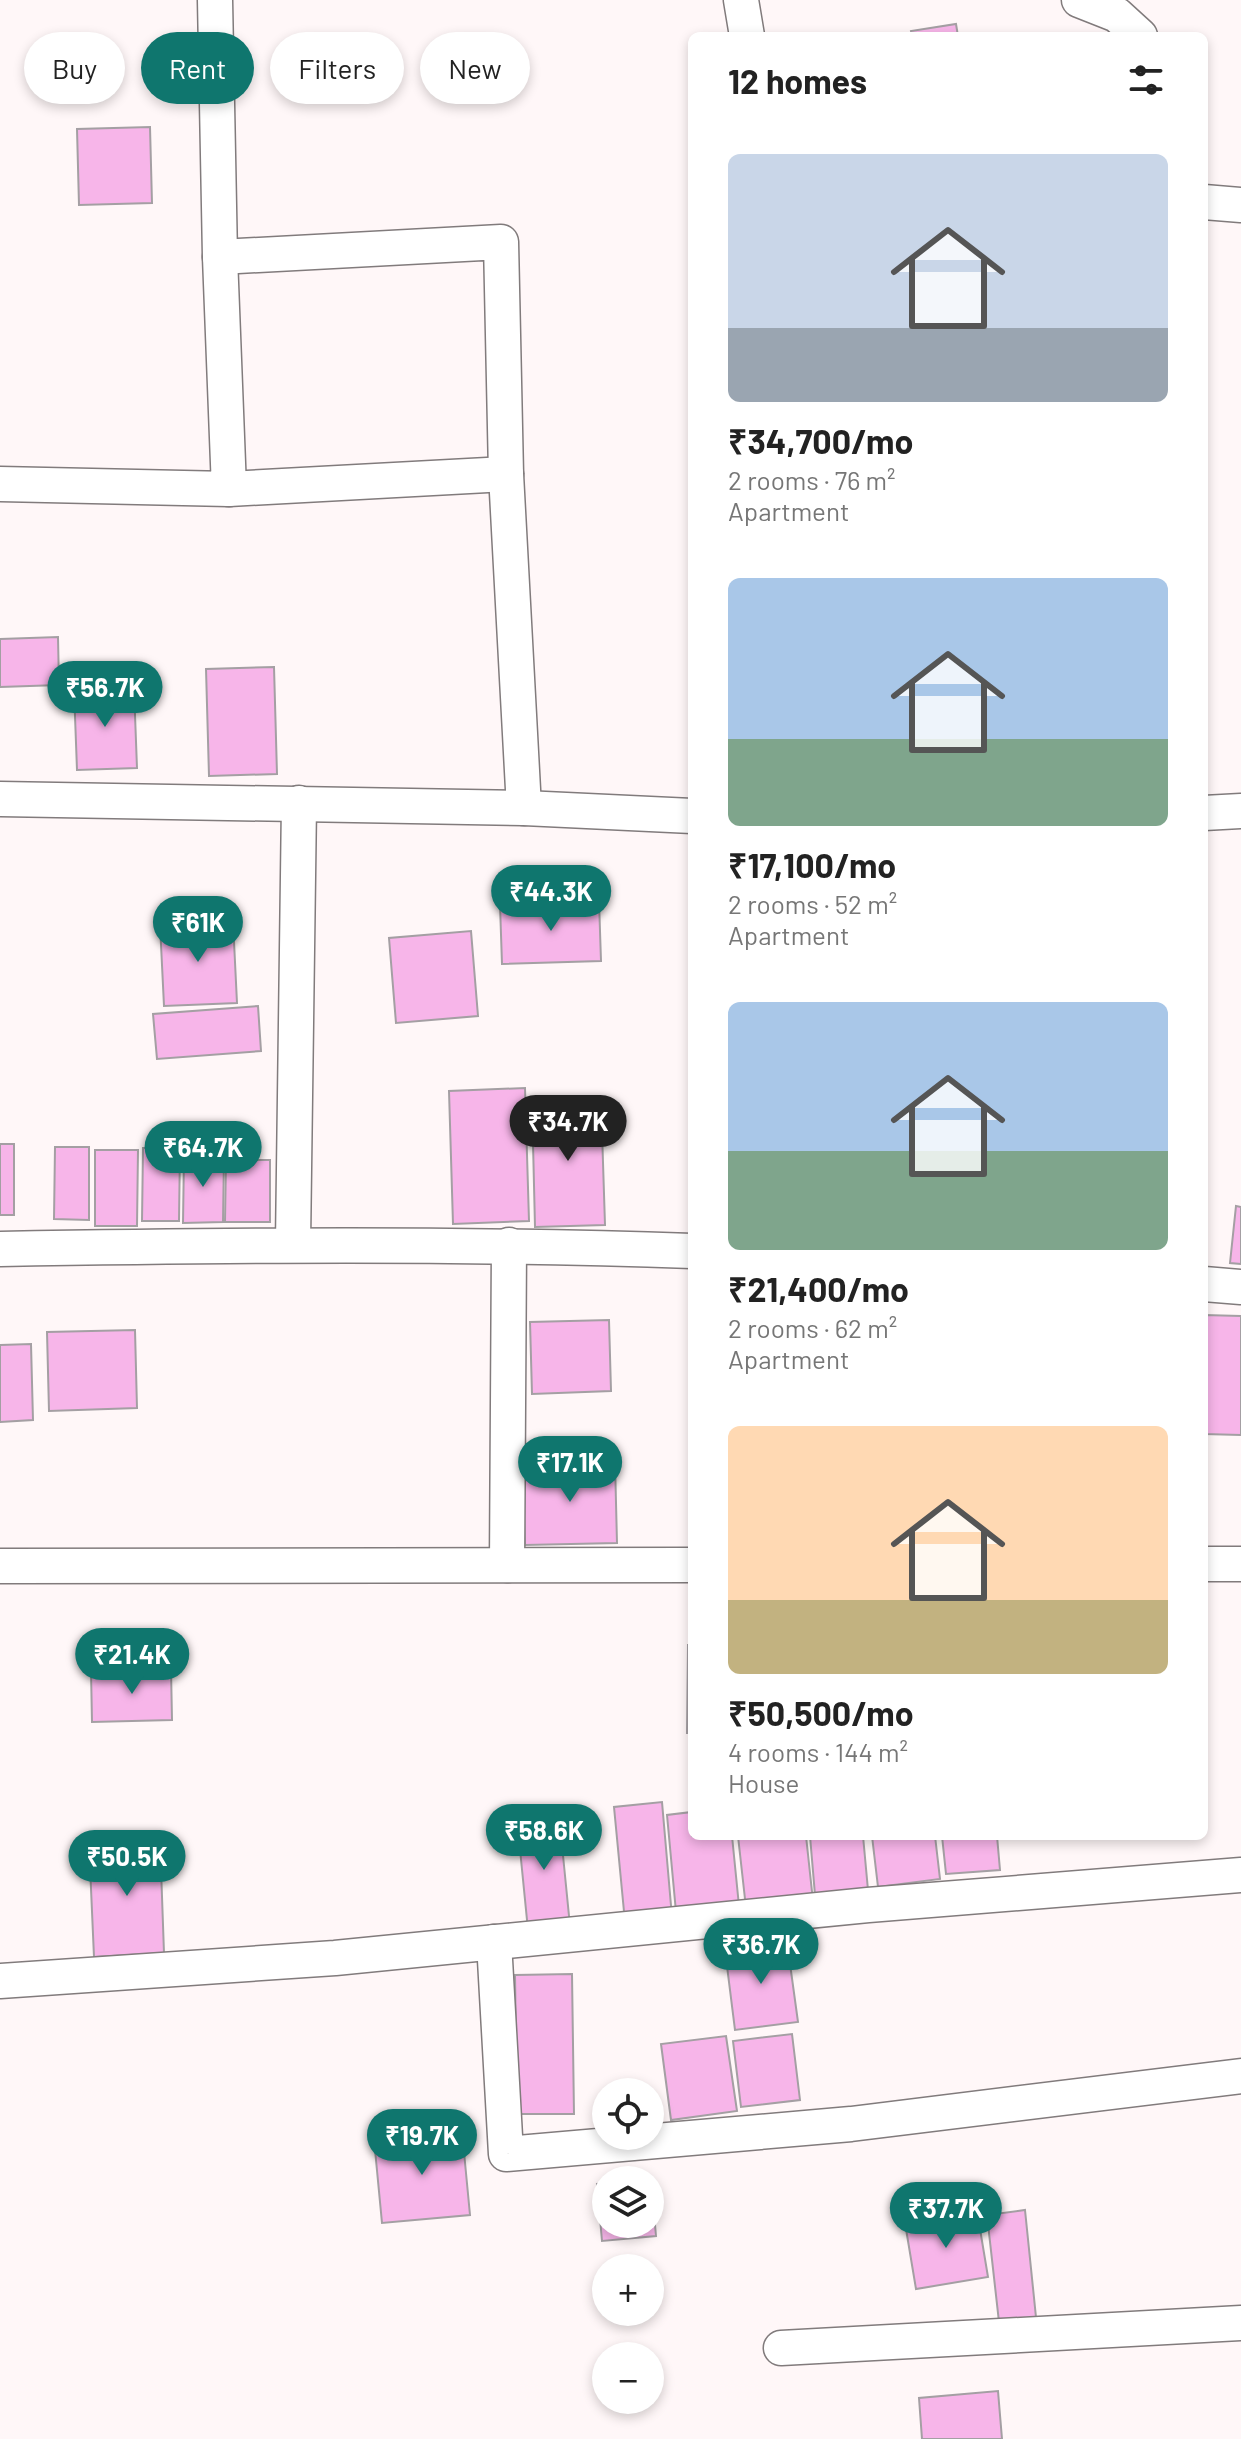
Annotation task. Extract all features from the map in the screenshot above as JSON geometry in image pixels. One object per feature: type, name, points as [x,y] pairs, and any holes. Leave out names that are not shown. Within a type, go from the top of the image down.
[{"type":"street","points":[[215,0],[229,489]]},
{"type":"street","points":[[741,0],[746,32]]},
{"type":"street","points":[[1079,0],[1117,15],[1136,32]]},
{"type":"street","points":[[1208,202],[1241,205]]},
{"type":"street","points":[[220,257],[501,242],[506,474],[524,808]]},
{"type":"street","points":[[0,484],[229,489],[506,474]]},
{"type":"street","points":[[0,799],[524,808],[688,816]]},
{"type":"street","points":[[293,1243],[299,803]]},
{"type":"street","points":[[1208,813],[1241,811]]},
{"type":"street","points":[[0,1249],[293,1243],[688,1251]]},
{"type":"street","points":[[507,1565],[509,1245]]},
{"type":"street","points":[[1208,1284],[1241,1287]]},
{"type":"street","points":[[1208,1564],[1241,1564]]},
{"type":"street","points":[[0,1566],[688,1565]]},
{"type":"street","points":[[0,1981],[335,1958],[883,1904],[1241,1875]]},
{"type":"street","points":[[494,1942],[506,2154],[851,2124],[1241,2076]]},
{"type":"street","points":[[781,2348],[1241,2323]]},
{"type":"building","points":[[956,24],[957,32],[911,32]]},
{"type":"building","points":[[150,127],[152,203],[79,205],[77,129]]},
{"type":"building","points":[[58,637],[59,685],[0,687],[0,639]]},
{"type":"building","points":[[274,667],[277,774],[209,776],[206,669]]},
{"type":"building","points":[[134,688],[137,768],[77,770],[74,689]]},
{"type":"building","points":[[599,901],[601,961],[502,964],[500,905]]},
{"type":"building","points":[[233,921],[237,1003],[164,1006],[160,924]]},
{"type":"building","points":[[471,931],[478,1016],[396,1023],[389,938]]},
{"type":"building","points":[[258,1006],[261,1051],[157,1059],[153,1014]]},
{"type":"building","points":[[525,1088],[529,1221],[453,1224],[449,1091]]},
{"type":"building","points":[[601,1100],[605,1225],[535,1227],[532,1101]]},
{"type":"building","points":[[0,1144],[14,1144],[14,1215],[0,1215]]},
{"type":"building","points":[[55,1147],[89,1147],[89,1220],[54,1219]]},
{"type":"building","points":[[143,1148],[180,1148],[179,1221],[142,1221]]},
{"type":"building","points":[[95,1150],[138,1150],[137,1226],[95,1226]]},
{"type":"building","points":[[184,1155],[224,1156],[223,1222],[183,1223]]},
{"type":"building","points":[[226,1160],[270,1160],[270,1222],[225,1222]]},
{"type":"building","points":[[1236,1206],[1241,1207],[1241,1264],[1230,1263]]},
{"type":"building","points":[[1208,1315],[1241,1316],[1241,1435],[1208,1434]]},
{"type":"building","points":[[609,1320],[611,1391],[532,1394],[530,1322]]},
{"type":"building","points":[[135,1330],[137,1408],[49,1411],[47,1332]]},
{"type":"building","points":[[31,1344],[33,1420],[0,1422],[0,1345]]},
{"type":"building","points":[[615,1462],[617,1543],[525,1545],[522,1466]]},
{"type":"building","points":[[688,1645],[688,1733],[687,1733]]},
{"type":"building","points":[[171,1669],[172,1720],[92,1722],[91,1671]]},
{"type":"building","points":[[662,1802],[672,1917],[625,1922],[614,1807]]},
{"type":"building","points":[[688,1812],[688,1840],[732,1840],[739,1906],[676,1912],[667,1815]]},
{"type":"building","points":[[559,1815],[570,1926],[528,1930],[517,1819]]},
{"type":"building","points":[[160,1840],[164,1953],[94,1957],[89,1843]]},
{"type":"building","points":[[738,1840],[806,1840],[813,1901],[746,1908]]},
{"type":"building","points":[[810,1840],[863,1840],[868,1890],[815,1895]]},
{"type":"building","points":[[872,1840],[935,1840],[940,1879],[878,1887]]},
{"type":"building","points":[[942,1840],[997,1840],[1000,1870],[946,1874]]},
{"type":"building","points":[[787,1942],[798,2022],[735,2030],[725,1950]]},
{"type":"building","points":[[572,1974],[574,2114],[517,2114],[515,1975]]},
{"type":"building","points":[[792,2034],[800,2100],[741,2107],[733,2041]]},
{"type":"building","points":[[726,2036],[737,2111],[671,2120],[661,2044]]},
{"type":"building","points":[[462,2131],[470,2215],[382,2223],[374,2139]]},
{"type":"building","points":[[1025,2210],[1037,2327],[1000,2331],[987,2215]]},
{"type":"building","points":[[977,2211],[988,2277],[916,2289],[905,2223]]},
{"type":"building","points":[[602,2238],[634,2238],[602,2241]]},
{"type":"building","points":[[998,2391],[1002,2439],[922,2439],[919,2398]]}]
